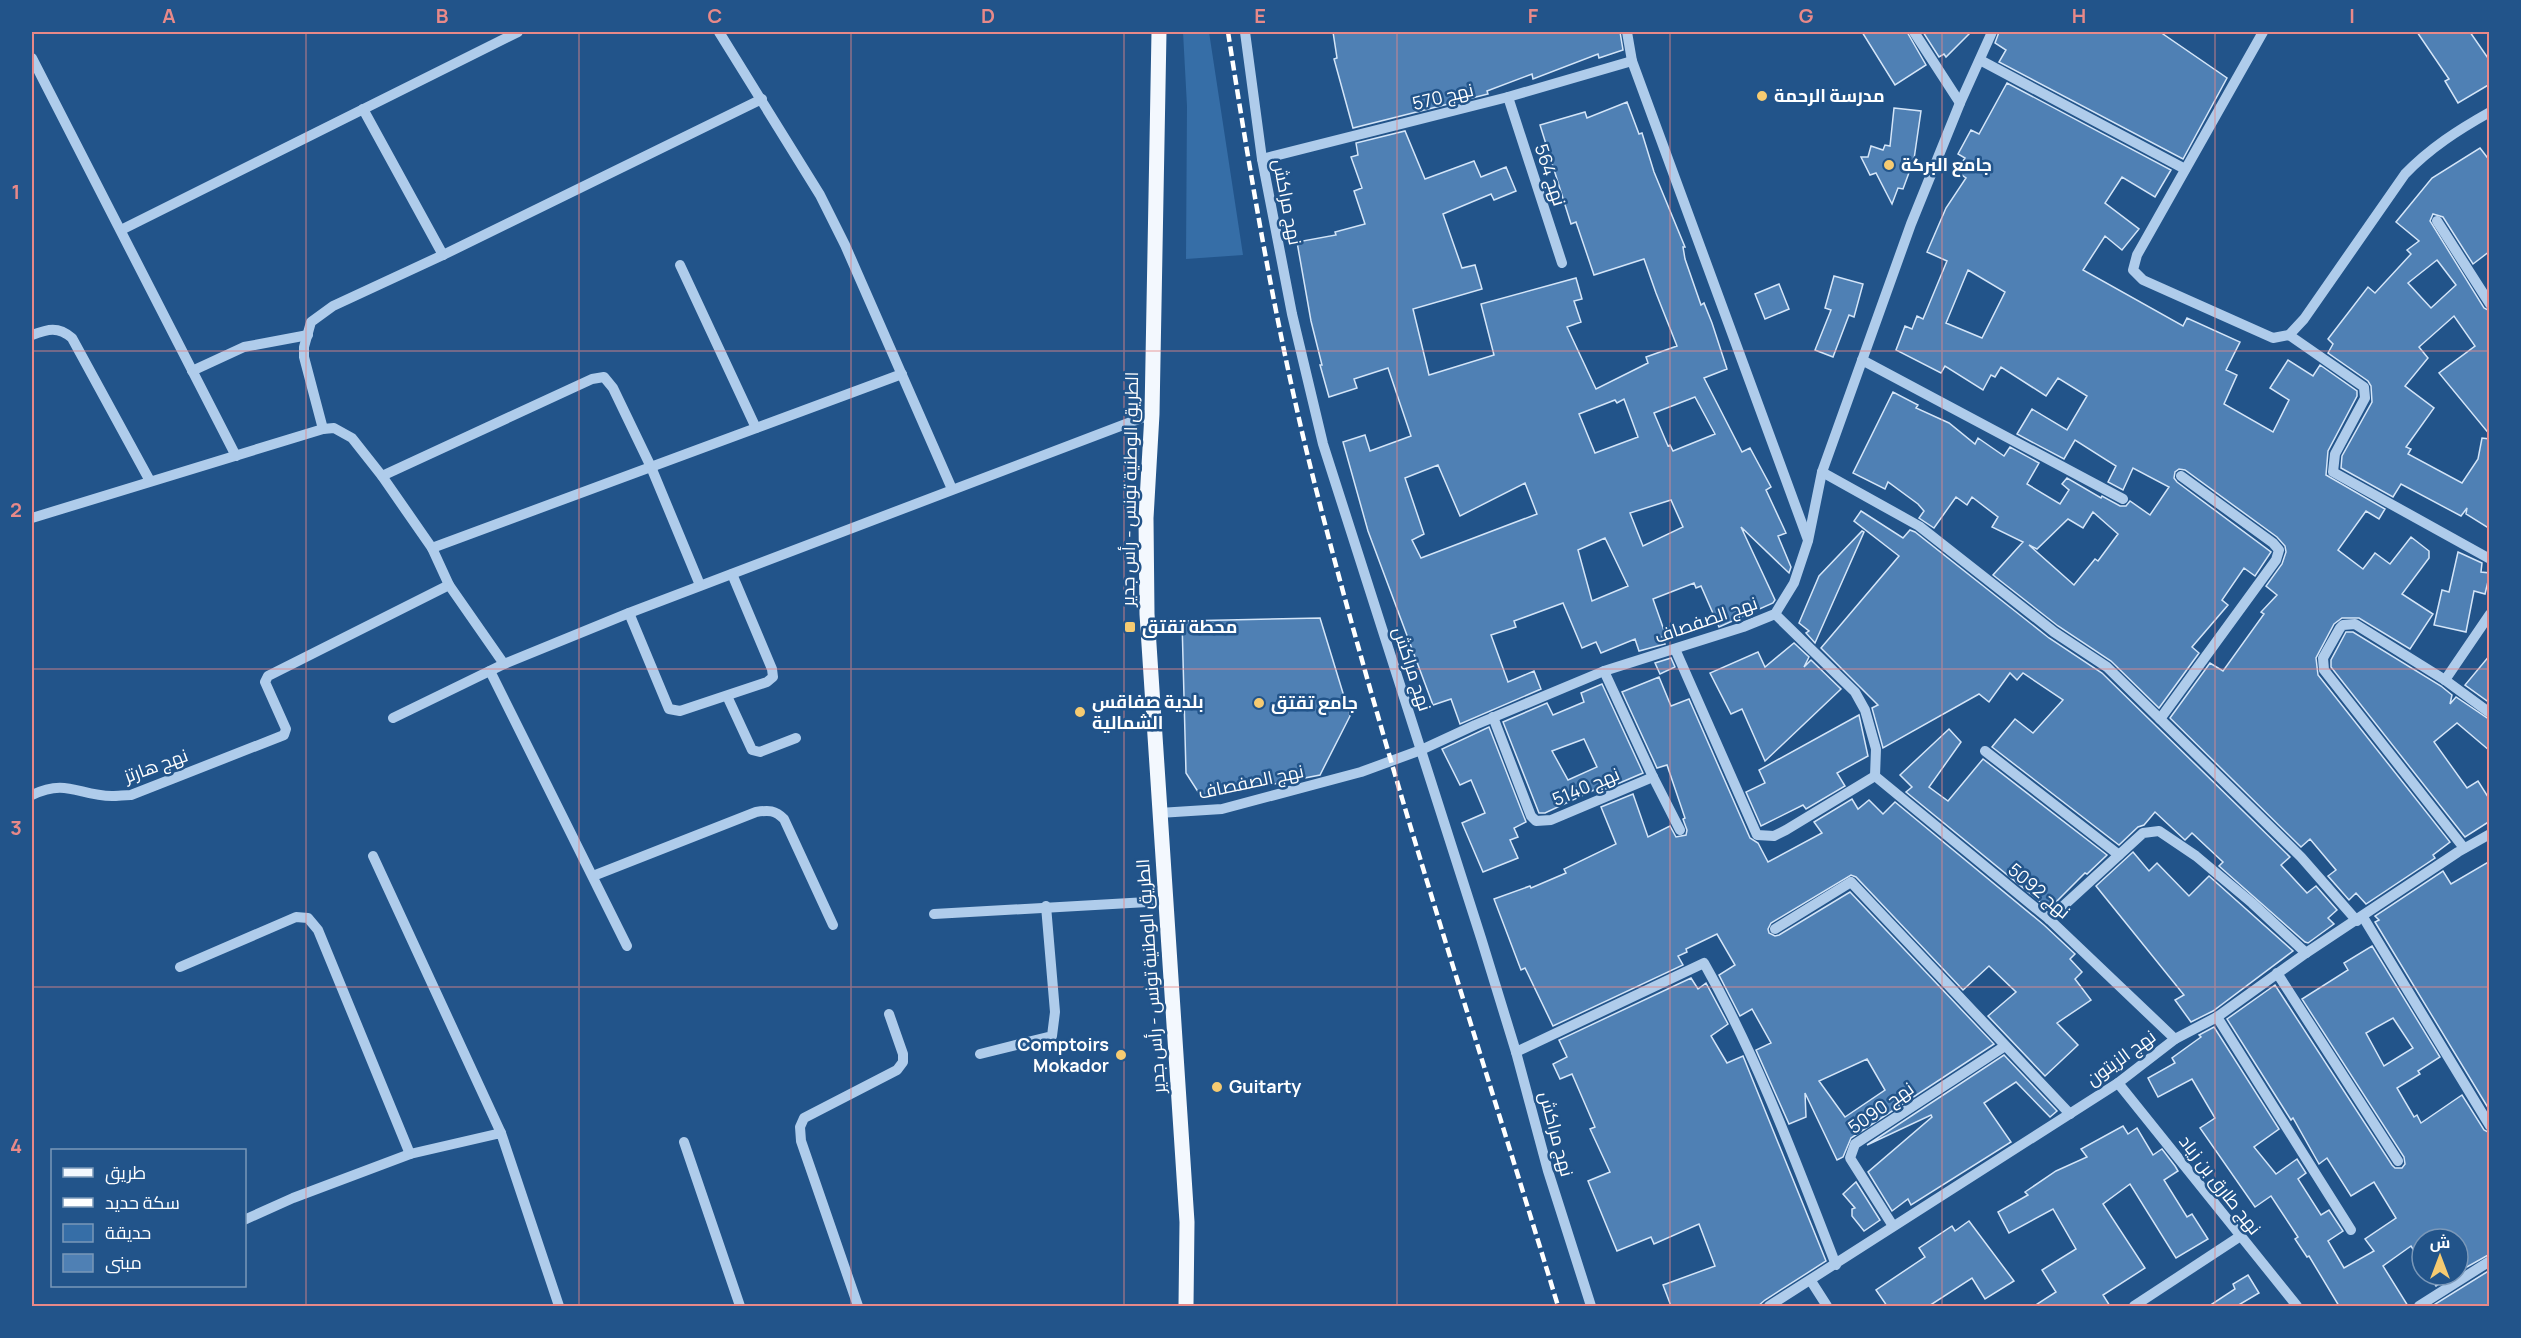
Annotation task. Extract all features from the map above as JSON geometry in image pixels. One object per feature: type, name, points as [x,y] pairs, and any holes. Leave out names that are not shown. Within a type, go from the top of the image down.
[{"type":"main road","name":"الطريق الوطنية تونس - رأس جدير","points":[[1159,32],[1152,414],[1146,518],[1147,614],[1187,1222],[1186,1306]]},
{"type":"street","points":[[121,230],[518,32]]},
{"type":"street","points":[[719,32],[820,195],[845,245],[952,489]]},
{"type":"street","name":"نهج مراكش","points":[[1245,32],[1262,159],[1292,314],[1323,444],[1516,1052],[1548,1171],[1591,1306]]},
{"type":"street","points":[[1628,32],[1632,61],[1808,541]]},
{"type":"street","points":[[1914,32],[1960,103]]},
{"type":"street","name":"نهج الصفصاف","points":[[1159,813],[1222,809],[1361,772],[1421,750],[1493,717],[1604,672],[1743,627],[1775,614],[1791,589],[1808,541],[1822,472],[1911,224],[1960,103],[1992,32]]},
{"type":"street","points":[[2263,32],[2137,255],[2133,270],[2136,276],[2273,338],[2289,335],[2304,319],[2405,174],[2434,146],[2490,112]]},
{"type":"street","points":[[32,58],[236,456]]},
{"type":"street","points":[[1980,60],[2185,169]]},
{"type":"street","name":"نهج 570","points":[[1262,159],[1508,98],[1632,61]]},
{"type":"street","name":"نهج 564","points":[[1508,98],[1562,263]]},
{"type":"street","points":[[323,429],[304,357],[304,347],[311,322],[333,306],[443,255],[762,99]]},
{"type":"street","points":[[363,109],[443,255]]},
{"type":"street","points":[[2437,221],[2490,304]]},
{"type":"street","points":[[680,265],[756,428]]},
{"type":"street","points":[[32,335],[51,328],[63,330],[72,338],[150,481]]},
{"type":"street","points":[[192,371],[244,347],[308,335]]},
{"type":"street","points":[[2289,335],[2364,387],[2365,398],[2335,454],[2333,472],[2490,559]]},
{"type":"street","points":[[1862,360],[2123,499]]},
{"type":"street","points":[[432,548],[902,374]]},
{"type":"street","points":[[382,476],[592,379],[604,377],[613,388],[651,467],[700,585]]},
{"type":"street","points":[[393,718],[504,664],[629,613],[1152,414]]},
{"type":"street","points":[[32,518],[323,429],[334,428],[352,438],[382,476],[432,548],[449,585],[504,664]]},
{"type":"street","points":[[1822,472],[1919,526],[2028,612],[2107,667],[2160,718],[2301,857],[2360,919],[2490,1126]]},
{"type":"street","points":[[2160,718],[2276,560],[2279,550],[2273,543],[2181,476]]},
{"type":"street","points":[[629,613],[669,709],[680,711],[767,682],[773,677],[772,669],[732,573]]},
{"type":"street","name":"نهج هارتز","points":[[32,795],[45,789],[66,786],[110,796],[131,795],[284,735],[286,732],[265,681],[268,676],[449,585]]},
{"type":"street","points":[[1675,649],[1757,835],[1764,837],[1780,833],[1875,776],[1876,749],[1864,710],[1854,692],[1775,614]]},
{"type":"street","points":[[2445,681],[2490,614]]},
{"type":"street","points":[[2464,848],[2324,670],[2323,658],[2340,628],[2343,625],[2355,624],[2445,681],[2490,713]]},
{"type":"street","points":[[490,671],[627,946]]},
{"type":"street","points":[[1604,672],[1680,830]]},
{"type":"street","points":[[727,696],[752,750],[760,752],[796,738]]},
{"type":"street","name":"نهج 5140","points":[[1493,717],[1531,816],[1536,821],[1551,820],[1653,777]]},
{"type":"street","points":[[1984,751],[2119,855]]},
{"type":"street","name":"نهج 5092","points":[[1875,776],[2049,919],[2175,1039]]},
{"type":"street","points":[[593,876],[756,812],[767,810],[777,812],[784,819],[833,925]]},
{"type":"street","points":[[2049,919],[2143,833],[2159,831],[2252,903],[2306,953]]},
{"type":"street","name":"نهج الزيتون","points":[[1769,1306],[2118,1083],[2175,1039],[2217,1017],[2306,953],[2464,848],[2490,834]]},
{"type":"street","points":[[373,856],[501,1133],[559,1306]]},
{"type":"street","points":[[1774,929],[1851,882],[2070,1114]]},
{"type":"street","points":[[934,914],[1165,901]]},
{"type":"street","points":[[980,1054],[1052,1036],[1055,1012],[1047,906]]},
{"type":"street","points":[[180,968],[296,917],[308,918],[318,930],[410,1154]]},
{"type":"street","points":[[1516,1052],[1704,963],[1731,1010],[1757,1068],[1836,1264]]},
{"type":"street","points":[[2277,973],[2398,1161]]},
{"type":"street","points":[[858,1306],[801,1141],[800,1127],[804,1118],[897,1070],[903,1062],[903,1054],[889,1014]]},
{"type":"street","points":[[2217,1017],[2351,1230]]},
{"type":"street","name":"نهج 5090","points":[[1893,1226],[1850,1158],[1854,1144],[2004,1046]]},
{"type":"street","name":"نهج طارق بن زياد","points":[[2118,1083],[2296,1306]]},
{"type":"street","points":[[246,1219],[293,1198],[410,1154],[501,1133]]},
{"type":"street","points":[[684,1142],[740,1306]]},
{"type":"street","points":[[2134,1306],[2239,1237]]},
{"type":"street","points":[[2419,1306],[2490,1261]]},
{"type":"street","points":[[1810,1281],[1827,1306]]},
{"type":"green space","points":[[1183,32],[1209,32],[1243,255],[1186,259],[1187,106]]},
{"type":"building","points":[[1333,32],[1620,32],[1623,50],[1599,58],[1598,54],[1533,79],[1532,74],[1487,91],[1488,94],[1353,128],[1334,59],[1337,58]]},
{"type":"building","points":[[1862,32],[1907,32],[1926,65],[1895,85]]},
{"type":"building","points":[[1923,32],[1971,32],[1946,57],[1944,54],[1939,57]]},
{"type":"building","points":[[1999,32],[2160,32],[2227,78],[2183,159],[1999,62],[2006,50],[1995,43]]},
{"type":"building","points":[[2417,32],[2470,32],[2490,61],[2490,84],[2458,103],[2445,81],[2449,79]]},
{"type":"building","points":[[2007,83],[2171,170],[2155,197],[2122,177],[2105,203],[2139,229],[2122,250],[2105,236],[2083,270],[2183,326],[2187,318],[2240,342],[2226,370],[2237,375],[2224,404],[2273,432],[2289,400],[2270,388],[2288,360],[2313,376],[2320,365],[2357,391],[2357,396],[2328,451],[2326,475],[2385,509],[2379,519],[2366,511],[2338,550],[2363,569],[2375,553],[2390,564],[2411,537],[2429,551],[2429,558],[2402,594],[2433,614],[2410,649],[2359,618],[2342,618],[2334,624],[2316,658],[2318,675],[2450,842],[2433,855],[2435,858],[2366,904],[2356,893],[2349,900],[2328,876],[2336,870],[2310,839],[2301,847],[2170,718],[2210,663],[2223,671],[2264,614],[2261,612],[2277,595],[2266,586],[2282,564],[2286,552],[2285,546],[2277,537],[2185,470],[2179,469],[2175,472],[2174,478],[2177,482],[2271,552],[2255,576],[2244,568],[2222,600],[2228,605],[2192,647],[2199,653],[2159,708],[2111,661],[2058,626],[1993,575],[2023,542],[1992,527],[1998,517],[1972,497],[1967,505],[1956,497],[1934,528],[1919,518],[1924,511],[1918,504],[1888,482],[1885,489],[1853,473],[1893,392],[1918,405],[1916,408],[1949,423],[1975,444],[1978,438],[2004,456],[2010,447],[2039,463],[2027,484],[2060,504],[2069,490],[2062,484],[2067,478],[2101,498],[2102,496],[2120,506],[2126,506],[2130,501],[2150,515],[2169,487],[2133,468],[2123,490],[2108,482],[2116,466],[2075,440],[2064,459],[2017,434],[2032,409],[2067,430],[2087,396],[2058,378],[2046,396],[2001,367],[1995,377],[1991,375],[1983,390],[1945,366],[1941,373],[1896,350],[1905,326],[1912,329],[1917,316],[1923,319],[1947,261],[1927,252],[1946,208],[1966,178],[1956,171],[1965,158],[1958,154],[1971,130],[1979,134]],"holes":[[[1968,270],[2005,292],[1982,338],[1946,323]],[[2093,512],[2118,534],[2098,561],[2095,559],[2074,585],[2029,545],[2037,549],[2068,519],[2083,528]]]},
{"type":"building","points":[[1627,102],[1639,134],[1642,133],[1654,172],[1685,247],[1683,247],[1685,259],[1701,305],[1704,303],[1727,369],[1704,378],[1742,452],[1750,448],[1771,487],[1766,490],[1786,533],[1778,536],[1791,567],[1789,573],[1741,527],[1775,600],[1773,603],[1719,627],[1701,586],[1696,588],[1694,583],[1653,599],[1666,636],[1662,637],[1665,644],[1639,651],[1635,639],[1601,653],[1596,642],[1582,648],[1563,603],[1514,621],[1516,627],[1491,635],[1508,682],[1534,671],[1541,689],[1460,724],[1451,699],[1433,705],[1368,531],[1343,442],[1365,435],[1370,451],[1411,436],[1388,368],[1354,379],[1357,388],[1329,397],[1320,365],[1322,365],[1311,321],[1297,242],[1336,235],[1335,232],[1365,224],[1354,191],[1362,188],[1351,157],[1358,155],[1356,143],[1405,131],[1425,179],[1474,161],[1481,177],[1506,167],[1516,191],[1494,200],[1491,194],[1443,214],[1462,268],[1475,265],[1482,289],[1413,309],[1429,375],[1494,355],[1481,304],[1576,278],[1582,299],[1574,301],[1581,322],[1567,327],[1596,389],[1648,363],[1646,357],[1677,346],[1644,259],[1594,275],[1576,222],[1571,224],[1540,125],[1585,112],[1587,118]],"holes":[[[1695,397],[1715,434],[1673,451],[1670,445],[1668,446],[1654,413]],[[1624,399],[1638,437],[1595,453],[1579,414],[1615,400],[1617,403]],[[1438,465],[1460,516],[1525,483],[1537,514],[1421,558],[1412,540],[1424,534],[1405,478]],[[1671,500],[1683,527],[1643,546],[1630,513]],[[1605,538],[1628,586],[1592,601],[1578,550]]]},
{"type":"building","points":[[1894,108],[1921,111],[1914,159],[1903,189],[1898,188],[1892,204],[1876,173],[1870,175],[1861,157],[1868,157],[1871,146],[1883,150],[1885,145],[1890,146]]},
{"type":"building","points":[[2480,148],[2490,161],[2490,251],[2473,264],[2443,217],[2433,214],[2430,221],[2484,308],[2490,311],[2490,435],[2439,373],[2475,346],[2454,316],[2419,347],[2428,358],[2405,386],[2434,408],[2406,447],[2411,449],[2408,454],[2462,483],[2478,459],[2482,438],[2490,439],[2490,529],[2466,514],[2467,508],[2461,516],[2401,484],[2393,497],[2341,468],[2342,456],[2372,402],[2371,386],[2368,381],[2328,353],[2333,344],[2328,339],[2368,287],[2375,293],[2411,254],[2407,250],[2419,241],[2396,222],[2432,178]],"holes":[[[2437,260],[2456,285],[2431,308],[2408,283]]]},
{"type":"building","points":[[1834,276],[1863,284],[1854,317],[1849,315],[1833,357],[1815,350],[1831,310],[1825,308]]},
{"type":"building","points":[[1779,284],[1789,309],[1765,319],[1755,294]]},
{"type":"building","points":[[1861,511],[1903,538],[1910,530],[1915,532],[2049,638],[2102,673],[2290,857],[2281,865],[2307,893],[2316,886],[2337,910],[2328,918],[2334,924],[2308,943],[2305,942],[2219,866],[2223,862],[2192,833],[2185,840],[2155,812],[2144,825],[2138,827],[2119,845],[1992,747],[2015,719],[2033,733],[2063,700],[2023,673],[2017,680],[2010,673],[1989,702],[1979,694],[1883,748],[1872,708],[1878,705],[1821,648],[1899,556],[1854,521]]},
{"type":"building","points":[[1862,531],[1864,532],[1815,643],[1806,633],[1809,631],[1799,623],[1819,576]]},
{"type":"building","points":[[2458,552],[2482,563],[2481,572],[2490,573],[2485,594],[2474,591],[2466,632],[2434,625],[2442,590],[2449,592]]},
{"type":"building","points":[[1320,618],[1350,716],[1320,775],[1202,798],[1186,773],[1182,621]]},
{"type":"building","points":[[2346,632],[2353,632],[2441,686],[2452,695],[2450,704],[2456,697],[2490,720],[2490,751],[2457,723],[2434,742],[2467,788],[2478,781],[2490,800],[2490,821],[2465,837],[2331,667],[2331,660]]},
{"type":"building","points":[[1794,643],[1809,657],[1804,667],[1811,660],[1841,689],[1765,761],[1742,709],[1731,714],[1710,673],[1758,652],[1765,667]]},
{"type":"building","points":[[2490,655],[2490,703],[2465,685]]},
{"type":"building","points":[[1671,658],[1675,667],[1660,674],[1655,663]]},
{"type":"building","points":[[1659,677],[1671,706],[1689,699],[1750,838],[1758,843],[1768,862],[1822,833],[1814,822],[1852,799],[1858,809],[1869,800],[1883,814],[1895,802],[2044,925],[2075,954],[2070,959],[2082,972],[2075,979],[2091,1000],[2057,1023],[2078,1045],[2045,1076],[1988,1016],[2016,992],[1989,966],[1963,990],[1856,877],[1851,875],[1771,923],[1769,933],[1779,935],[1850,892],[1994,1044],[1851,1138],[1843,1157],[1837,1160],[1805,1093],[1806,1117],[1789,1124],[1756,1050],[1771,1043],[1752,1009],[1740,1016],[1719,975],[1735,965],[1717,934],[1686,949],[1687,952],[1678,956],[1683,965],[1553,1026],[1525,968],[1521,970],[1494,899],[1530,886],[1531,888],[1566,873],[1564,869],[1616,844],[1601,807],[1633,794],[1648,837],[1670,826],[1676,837],[1686,835],[1687,830],[1683,819],[1685,818],[1667,765],[1657,768],[1622,692]],"holes":[[[1867,1059],[1885,1090],[1845,1117],[1819,1081]]]},
{"type":"building","points":[[1602,684],[1643,773],[1596,793],[1594,790],[1545,813],[1539,813],[1503,722],[1547,703],[1553,715],[1584,702],[1581,693]],"holes":[[[1584,739],[1597,767],[1568,780],[1552,751]]]},
{"type":"building","points":[[1859,715],[1868,756],[1837,773],[1845,786],[1806,809],[1803,805],[1761,826],[1746,792],[1765,783],[1759,770]]},
{"type":"building","points":[[1489,727],[1526,822],[1514,828],[1518,837],[1510,840],[1518,858],[1483,872],[1462,823],[1485,813],[1471,780],[1460,785],[1442,749]]},
{"type":"building","points":[[1949,729],[1961,742],[1929,787],[1948,801],[1983,759],[2107,855],[2087,874],[2085,873],[2049,909],[1906,792],[1912,787],[1900,775]]},
{"type":"building","points":[[2133,852],[2149,871],[2157,863],[2189,896],[2209,876],[2293,951],[2213,1011],[2191,1022],[2175,1000],[2184,995],[2096,886]]},
{"type":"building","points":[[2490,861],[2490,1111],[2375,922],[2379,920],[2375,916],[2443,871],[2451,884]]},
{"type":"building","points":[[2372,946],[2440,1057],[2418,1071],[2420,1074],[2397,1088],[2414,1117],[2417,1115],[2421,1123],[2462,1095],[2484,1130],[2490,1133],[2490,1254],[2470,1265],[2470,1227],[2410,1227],[2410,1247],[2383,1266],[2408,1306],[2339,1306],[2309,1256],[2307,1257],[2295,1239],[2298,1237],[2271,1196],[2255,1207],[2200,1128],[2215,1118],[2192,1079],[2158,1097],[2148,1078],[2175,1063],[2172,1058],[2201,1037],[2199,1035],[2214,1027],[2279,1129],[2254,1147],[2276,1174],[2297,1159],[2306,1173],[2298,1179],[2321,1215],[2329,1210],[2343,1231],[2328,1241],[2344,1268],[2374,1251],[2365,1239],[2396,1218],[2374,1182],[2351,1196],[2327,1158],[2319,1164],[2293,1118],[2291,1120],[2227,1019],[2275,985],[2392,1165],[2395,1168],[2402,1168],[2405,1164],[2404,1157],[2302,999],[2348,970],[2344,963]],"holes":[[[2393,1018],[2413,1048],[2384,1066],[2366,1033]]]},
{"type":"building","points":[[1691,978],[1698,989],[1706,983],[1728,1024],[1711,1036],[1727,1063],[1743,1056],[1826,1261],[1758,1306],[1671,1306],[1663,1285],[1715,1266],[1699,1224],[1654,1244],[1651,1237],[1617,1251],[1588,1181],[1610,1172],[1590,1129],[1595,1127],[1572,1074],[1560,1079],[1553,1064],[1567,1057],[1559,1040]]},
{"type":"building","points":[[2004,1055],[2057,1111],[2050,1117],[2016,1082],[1984,1103],[2011,1142],[1911,1205],[1908,1199],[1892,1211],[1868,1172],[1932,1117],[1931,1115],[1867,1145]]},
{"type":"building","points":[[2123,1126],[2128,1134],[2137,1128],[2153,1155],[2162,1149],[2175,1166],[2178,1171],[2164,1180],[2187,1217],[2192,1214],[2208,1239],[2176,1258],[2130,1184],[2103,1204],[2145,1268],[2103,1295],[2110,1306],[2034,1306],[2056,1292],[2042,1270],[2076,1249],[2053,1209],[2009,1233],[1998,1212],[2028,1195],[2025,1192],[2056,1171],[2087,1157],[2081,1149]]},
{"type":"building","points":[[1856,1182],[1880,1220],[1864,1231],[1852,1216],[1852,1209],[1855,1208],[1843,1194]]},
{"type":"building","points":[[1969,1221],[2014,1281],[1985,1299],[1972,1278],[1929,1306],[1887,1306],[1876,1290],[1925,1257],[1919,1248],[1952,1226],[1955,1231]]},
{"type":"building","points":[[2490,1270],[2490,1306],[2432,1306],[2463,1287],[2470,1287],[2470,1282]]},
{"type":"building","points":[[2248,1275],[2259,1293],[2237,1306],[2209,1306],[2235,1289],[2233,1284]]},
{"type":"railway","points":[[1228,32],[1267,263],[1290,378],[1317,493],[1402,799],[1558,1306]]},
{"type":"place","name":"مدرسة الرحمة","points":[[1762,96]]},
{"type":"place","name":"جامع البركة","points":[[1889,165]]},
{"type":"place","name":"محطة تقتق","points":[[1130,627]]},
{"type":"place","name":"جامع تقتق","points":[[1259,703]]},
{"type":"place","name":"بلدية صفاقس الشمالية","points":[[1080,712]]},
{"type":"place","name":"Comptoirs Mokador","points":[[1121,1055]]},
{"type":"place","name":"Guitarty","points":[[1217,1087]]}]
